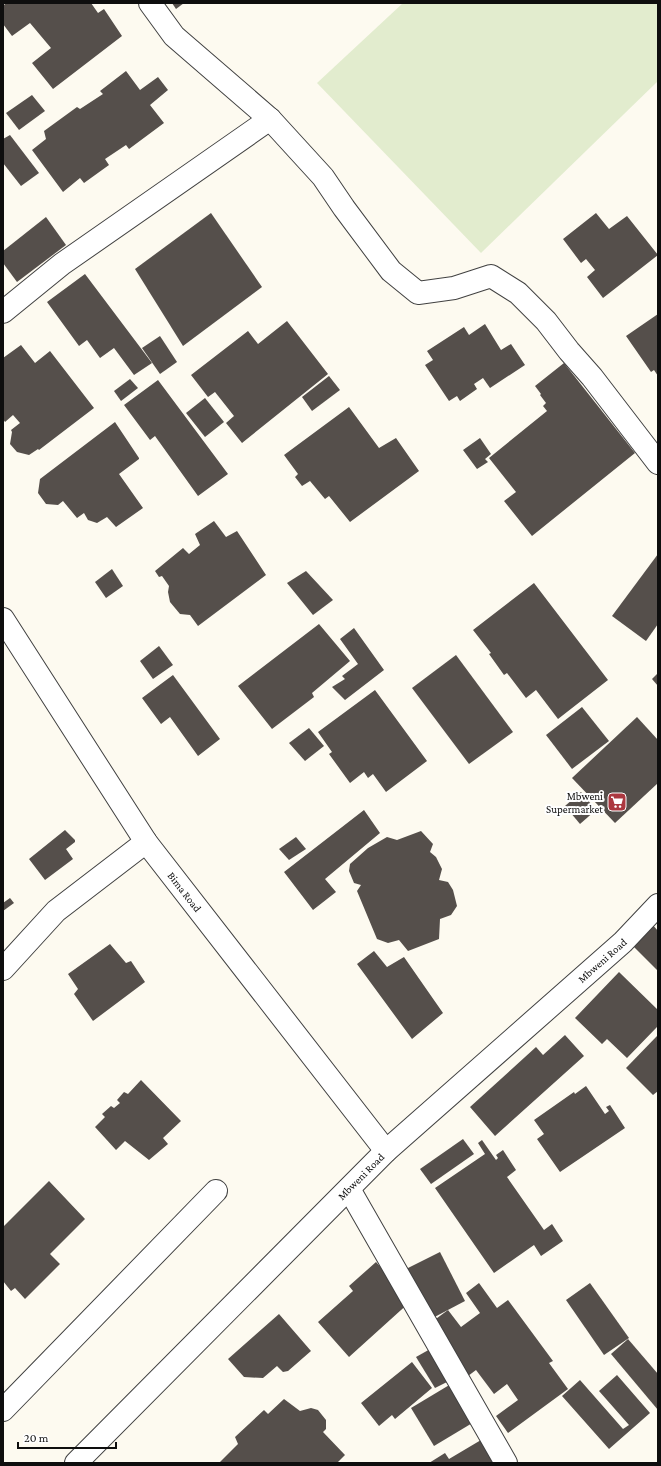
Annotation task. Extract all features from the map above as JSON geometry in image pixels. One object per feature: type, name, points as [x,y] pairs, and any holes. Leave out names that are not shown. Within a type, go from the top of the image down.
[{"type":"street","points":[[150,3],[174,36],[270,119],[323,177],[391,271],[418,293],[454,288],[491,276],[518,293],[546,320],[658,463]]},
{"type":"street","points":[[3,312],[62,264],[270,119]]},
{"type":"street","name":"Bima Road","points":[[3,619],[146,842],[386,1151]]},
{"type":"street","points":[[3,969],[56,911],[146,842]]},
{"type":"street","name":"Mbweni Road","points":[[80,1461],[386,1151],[623,942],[658,905]]},
{"type":"street","points":[[349,1189],[506,1463]]},
{"type":"street","points":[[3,1410],[216,1191]]},
{"type":"green space","points":[[403,3],[658,3],[658,81],[481,253],[317,83]]},
{"type":"building","points":[[6,3],[91,3],[98,13],[104,9],[122,36],[53,89],[32,63],[51,48],[30,23],[12,36],[3,24],[3,6]]},
{"type":"building","points":[[172,3],[184,3],[176,9]]},
{"type":"building","points":[[126,71],[140,90],[158,77],[168,90],[150,105],[164,123],[129,149],[126,145],[105,159],[109,165],[84,183],[80,178],[63,192],[32,150],[46,139],[44,131],[77,107],[80,109],[103,94],[100,91]]},
{"type":"building","points":[[32,95],[45,111],[19,130],[6,113]]},
{"type":"building","points":[[10,135],[39,173],[21,186],[3,163],[3,139]]},
{"type":"building","points":[[211,213],[262,287],[183,346],[135,269]]},
{"type":"building","points":[[596,213],[609,229],[627,216],[658,255],[603,298],[587,277],[595,270],[586,259],[581,263],[563,239]]},
{"type":"building","points":[[46,217],[66,245],[17,282],[3,263],[3,251]]},
{"type":"building","points":[[85,274],[152,363],[134,375],[114,348],[100,358],[87,340],[79,346],[47,302]]},
{"type":"building","points":[[658,314],[658,376],[654,370],[651,372],[626,336]]},
{"type":"building","points":[[287,321],[328,374],[242,443],[226,423],[234,416],[215,392],[208,397],[191,375],[248,331],[258,344]]},
{"type":"building","points":[[485,324],[501,350],[511,344],[525,365],[490,388],[483,378],[474,384],[477,389],[460,401],[457,396],[449,401],[425,365],[433,360],[427,351],[464,327],[469,335]]},
{"type":"building","points":[[160,336],[177,362],[160,374],[142,348]]},
{"type":"building","points":[[21,345],[35,363],[50,351],[94,408],[39,450],[38,449],[29,455],[17,452],[10,444],[11,430],[20,423],[13,415],[5,422],[3,419],[3,358]]},
{"type":"building","points":[[564,363],[635,453],[532,536],[504,501],[516,492],[489,458],[547,411],[543,406],[546,403],[535,386]]},
{"type":"building","points":[[329,376],[340,390],[312,411],[302,397]]},
{"type":"building","points":[[130,379],[138,388],[121,401],[114,391]]},
{"type":"building","points":[[158,380],[228,474],[198,496],[155,436],[150,440],[124,405]]},
{"type":"building","points":[[205,398],[224,422],[205,437],[186,413]]},
{"type":"building","points":[[349,407],[379,448],[396,438],[419,471],[350,522],[329,496],[325,499],[310,481],[302,486],[295,477],[298,474],[284,455]]},
{"type":"building","points":[[115,422],[139,458],[119,474],[143,508],[116,527],[107,517],[97,523],[88,520],[84,513],[77,518],[63,501],[58,505],[46,504],[38,493],[40,479]]},
{"type":"building","points":[[480,438],[491,454],[485,459],[488,462],[477,469],[463,450]]},
{"type":"building","points":[[214,521],[226,537],[237,531],[266,575],[198,626],[190,615],[180,614],[170,602],[168,592],[169,586],[162,576],[159,577],[155,571],[183,548],[189,554],[200,545],[195,534]]},
{"type":"building","points":[[658,554],[658,624],[646,641],[612,616]]},
{"type":"building","points":[[112,569],[123,586],[106,598],[95,582]]},
{"type":"building","points":[[306,571],[333,600],[313,615],[287,583]]},
{"type":"building","points":[[534,583],[608,680],[558,719],[536,690],[526,698],[507,673],[504,675],[489,654],[491,653],[473,630]]},
{"type":"building","points":[[319,624],[350,661],[312,693],[314,697],[272,729],[238,686]]},
{"type":"building","points":[[354,628],[384,670],[345,700],[332,687],[345,679],[342,676],[358,664],[340,639]]},
{"type":"building","points":[[159,646],[173,665],[153,679],[140,661]]},
{"type":"building","points":[[456,655],[513,732],[469,764],[412,688]]},
{"type":"building","points":[[658,673],[658,686],[652,679]]},
{"type":"building","points":[[173,675],[220,739],[198,756],[170,717],[161,724],[142,698]]},
{"type":"building","points":[[375,690],[427,761],[386,792],[373,774],[368,778],[364,772],[350,783],[329,754],[332,752],[318,732]]},
{"type":"building","points":[[582,707],[609,741],[572,769],[546,735]]},
{"type":"building","points":[[637,717],[658,740],[658,783],[615,823],[572,778]]},
{"type":"building","points":[[309,728],[324,746],[305,761],[289,743]]},
{"type":"building","points":[[581,792],[596,810],[580,824],[565,806]]},
{"type":"building","points":[[364,810],[380,833],[325,879],[336,892],[313,910],[284,872]]},
{"type":"building","points":[[65,830],[75,840],[75,842],[66,849],[73,859],[45,880],[29,859]]},
{"type":"building","points":[[421,831],[433,844],[430,852],[436,857],[442,869],[439,880],[448,882],[453,890],[457,906],[451,915],[440,919],[439,939],[408,951],[399,940],[388,943],[377,939],[357,891],[361,885],[354,883],[349,871],[350,864],[368,848],[387,837],[397,840]]},
{"type":"building","points":[[296,837],[306,849],[289,860],[279,849]]},
{"type":"building","points":[[10,898],[14,903],[3,911],[3,903]]},
{"type":"building","points":[[652,924],[658,931],[658,971],[632,945]]},
{"type":"building","points":[[110,944],[126,963],[131,961],[145,982],[93,1021],[74,994],[78,989],[68,974]]},
{"type":"building","points":[[374,951],[387,967],[404,957],[443,1013],[412,1039],[357,964]]},
{"type":"building","points":[[619,972],[658,1010],[658,1028],[657,1027],[627,1058],[607,1039],[602,1044],[575,1018]]},
{"type":"building","points":[[565,1035],[584,1056],[495,1136],[470,1107],[536,1047],[543,1055]]},
{"type":"building","points":[[658,1035],[658,1091],[653,1095],[626,1068]]},
{"type":"building","points":[[141,1080],[181,1121],[163,1138],[168,1144],[149,1160],[125,1141],[116,1150],[95,1127],[105,1117],[102,1114],[111,1106],[114,1108],[120,1103],[117,1100],[124,1092],[128,1094]]},
{"type":"building","points":[[586,1086],[605,1114],[609,1111],[606,1107],[610,1105],[625,1128],[560,1172],[537,1139],[544,1134],[534,1120],[574,1092],[575,1094]]},
{"type":"building","points":[[463,1139],[474,1154],[431,1184],[420,1169]]},
{"type":"building","points":[[482,1140],[496,1160],[498,1158],[496,1155],[503,1150],[516,1170],[507,1177],[544,1230],[552,1224],[563,1241],[541,1256],[534,1245],[494,1273],[435,1188],[485,1154],[478,1143]]},
{"type":"building","points":[[49,1181],[85,1219],[50,1254],[60,1264],[25,1299],[15,1288],[11,1291],[3,1281],[3,1227]]},
{"type":"building","points":[[440,1252],[465,1301],[427,1321],[402,1271]]},
{"type":"building","points":[[376,1262],[411,1301],[349,1357],[318,1322],[353,1291],[349,1286]]},
{"type":"building","points":[[479,1283],[497,1308],[508,1300],[553,1361],[549,1363],[568,1389],[508,1433],[496,1416],[518,1400],[507,1384],[494,1394],[476,1370],[468,1376],[429,1324],[448,1310],[461,1327],[480,1313],[466,1293]]},
{"type":"building","points":[[590,1283],[629,1338],[604,1355],[566,1300]]},
{"type":"building","points":[[279,1314],[311,1351],[288,1371],[283,1372],[277,1366],[263,1378],[244,1377],[228,1359]]},
{"type":"building","points":[[628,1339],[658,1374],[658,1410],[611,1354]]},
{"type":"building","points":[[432,1348],[451,1380],[435,1388],[416,1357]]},
{"type":"building","points":[[412,1362],[432,1388],[395,1419],[392,1415],[379,1426],[361,1403]]},
{"type":"building","points":[[617,1375],[650,1413],[609,1449],[562,1396],[580,1380],[623,1429],[629,1425],[599,1391]]},
{"type":"building","points":[[451,1384],[474,1422],[434,1446],[411,1408]]},
{"type":"building","points":[[284,1399],[300,1411],[311,1408],[318,1410],[326,1420],[326,1429],[323,1432],[345,1455],[337,1463],[219,1463],[238,1444],[235,1437],[264,1410],[268,1414]]},
{"type":"building","points":[[481,1440],[495,1463],[429,1463],[445,1453],[449,1459]]},
{"type":"place","name":"Mbweni Supermarket","points":[[617,802]]}]
